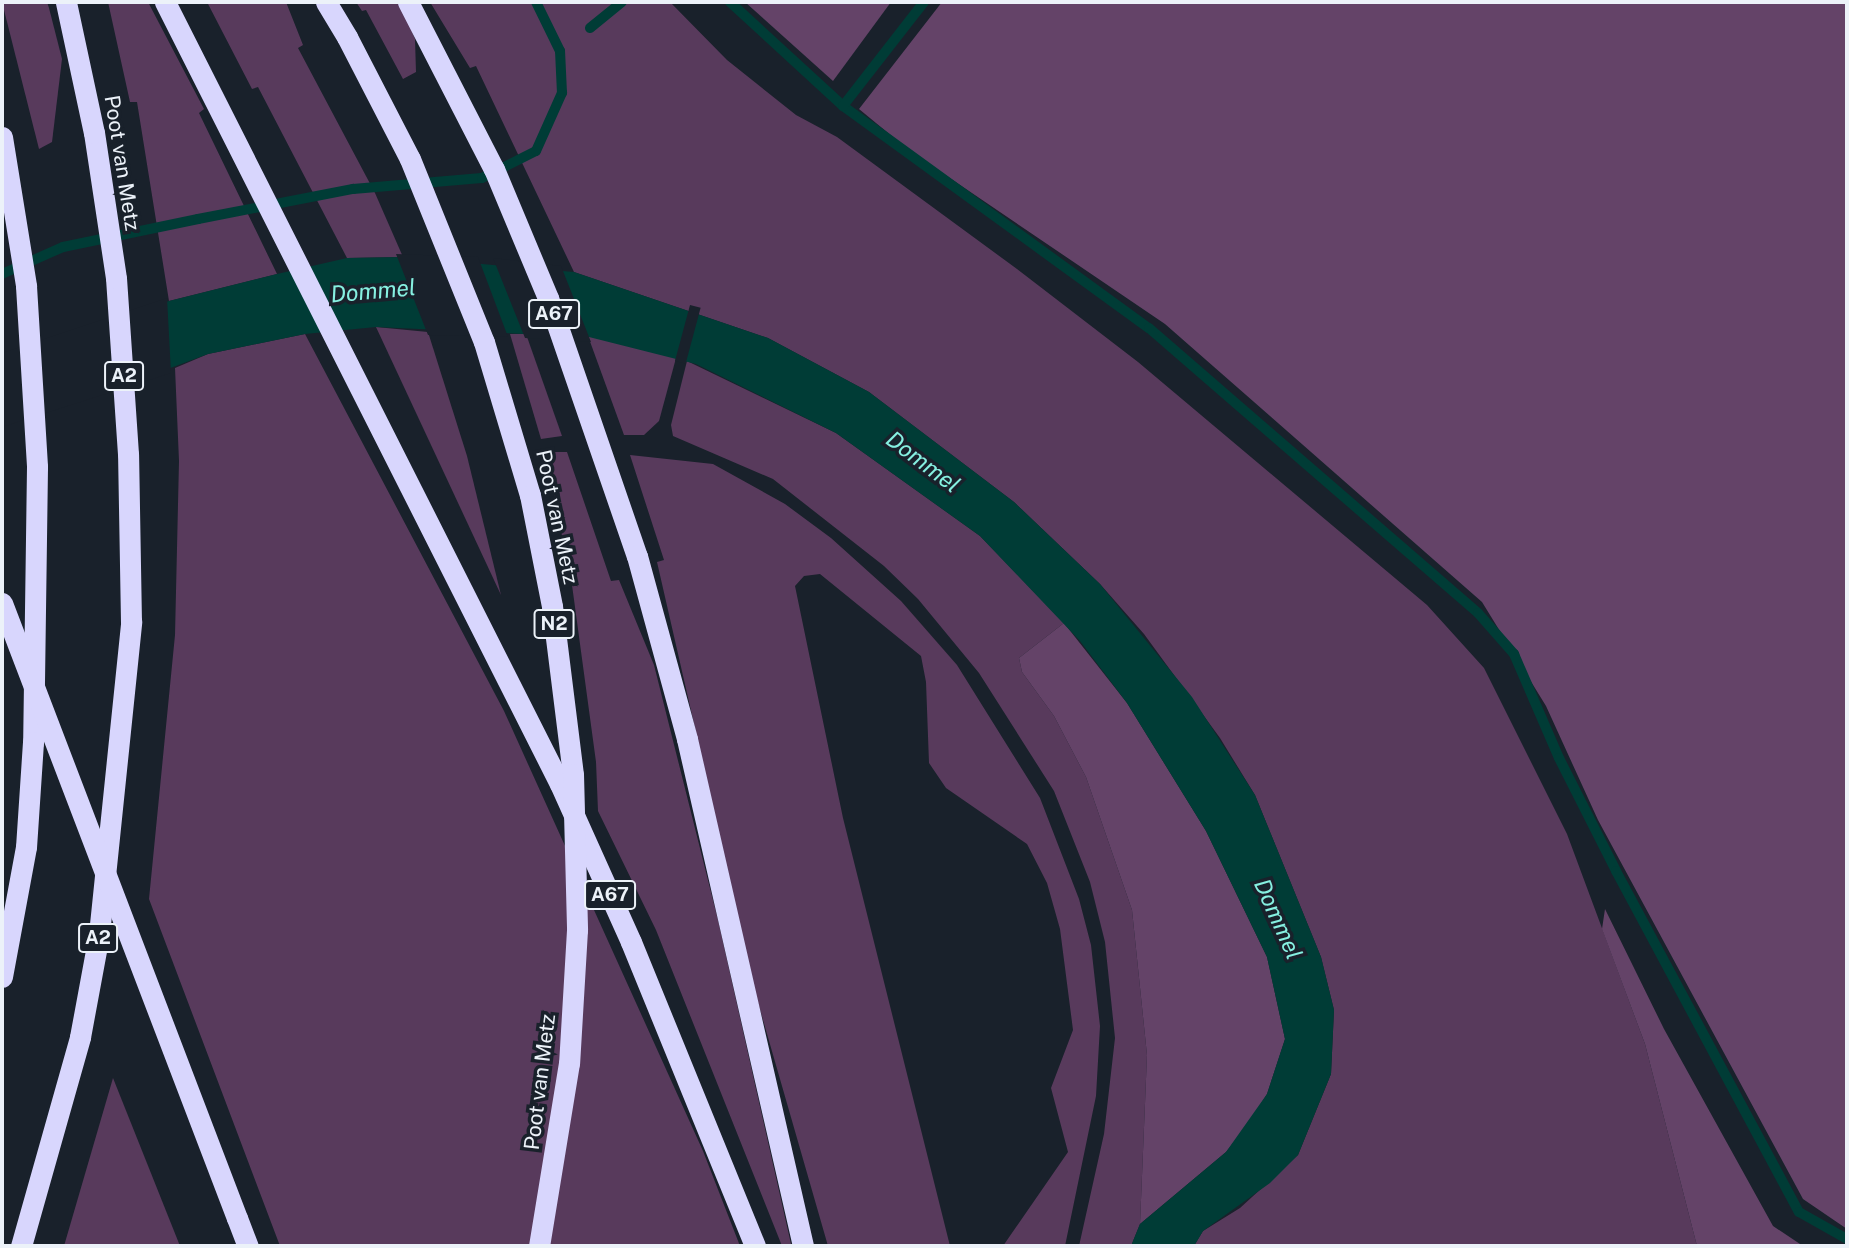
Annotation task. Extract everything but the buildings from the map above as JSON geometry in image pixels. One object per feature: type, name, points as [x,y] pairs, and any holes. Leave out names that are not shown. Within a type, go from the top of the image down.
[{"type":"highway","name":"Poot van Metz","points":[[21,1246],[80,1037],[99,934],[131,622],[123,365],[94,133],[66,2]]},
{"type":"highway","name":"A67","points":[[165,2],[560,784],[620,918],[755,1246]]},
{"type":"highway","name":"Poot van Metz","points":[[326,2],[411,159],[484,342],[530,495],[552,606],[572,774],[576,940],[569,1063],[539,1246]]},
{"type":"highway","name":"A67","points":[[408,2],[451,80],[548,298],[637,556],[687,739],[803,1246]]},
{"type":"highway","points":[[2,137],[26,286],[33,376],[35,647],[26,848],[2,977]]},
{"type":"highway","points":[[2,603],[248,1246]]},
{"type":"shaded area","points":[[2,2],[47,2],[62,59],[52,142],[39,149]]},
{"type":"shaded area","points":[[108,2],[148,2],[204,109],[199,113],[277,274],[169,301],[137,102],[130,102]]},
{"type":"shaded area","points":[[207,2],[286,2],[303,45],[298,48],[375,193],[403,257],[347,258],[258,87],[252,89]]},
{"type":"shaded area","points":[[356,2],[400,2],[415,39],[416,72],[403,79],[366,10],[362,11]]},
{"type":"shaded area","points":[[430,2],[670,2],[727,60],[796,115],[837,137],[1138,362],[1427,605],[1484,668],[1567,834],[1645,1044],[1697,1246],[1194,1246],[1203,1231],[1240,1208],[1298,1155],[1331,1074],[1334,1010],[1321,957],[1255,795],[1220,738],[1144,634],[1100,584],[1014,502],[869,392],[768,338],[574,272],[476,66],[470,68]]},
{"type":"shaded area","points":[[745,2],[891,2],[833,81]]},
{"type":"shaded area","points":[[942,2],[1847,2],[1847,1229],[1803,1199],[1598,820],[1546,706],[1482,602],[1165,324],[910,151],[859,109]]},
{"type":"shaded area","points":[[376,327],[428,332],[467,456],[501,595]]},
{"type":"shaded area","points":[[305,334],[504,711],[703,1151],[740,1246],[280,1246],[149,899],[175,635],[179,461],[175,368],[208,354]]},
{"type":"shaded area","points":[[510,334],[526,334],[562,436],[541,439]]},
{"type":"shaded area","points":[[588,336],[676,358],[659,421],[644,435],[624,435]]},
{"type":"shaded area","points":[[687,361],[836,433],[980,536],[1064,623],[1019,658],[1022,672],[1054,716],[1086,777],[1132,910],[1147,1055],[1140,1224],[1131,1246],[1079,1246],[1104,1134],[1115,1038],[1105,942],[1090,882],[1054,791],[979,673],[918,599],[884,566],[773,479],[673,436],[671,425]]},
{"type":"shaded area","points":[[545,452],[567,452],[611,581],[619,580],[654,665],[718,920],[791,1244],[786,1246],[782,1246],[656,930],[598,811],[596,762],[572,585]]},
{"type":"shaded area","points":[[630,455],[713,464],[785,504],[831,538],[901,601],[957,665],[1040,798],[1079,899],[1091,945],[1100,1026],[1096,1096],[1065,1246],[1003,1246],[1068,1152],[1051,1088],[1073,1030],[1060,929],[1047,883],[1027,844],[946,788],[929,763],[926,682],[921,656],[820,574],[804,576],[795,586],[843,818],[950,1246],[828,1246],[757,999],[657,562],[664,560]]},
{"type":"shaded area","points":[[1064,623],[1127,703],[1206,831],[1267,957],[1285,1039],[1267,1094],[1249,1123],[1226,1152],[1140,1224],[1147,1055],[1132,910],[1086,777],[1054,716],[1022,672],[1019,658]]},
{"type":"shaded area","points":[[1605,909],[1664,1029],[1773,1226],[1803,1246],[1697,1246],[1645,1044],[1602,929]]},
{"type":"shaded area","points":[[113,1078],[180,1246],[64,1246]]},
{"type":"water","name":"Dommel","points":[[403,257],[574,272],[768,338],[869,392],[1014,502],[1100,584],[1192,697],[1255,795],[1321,957],[1334,1010],[1331,1074],[1298,1155],[1270,1183],[1203,1231],[1194,1246],[1131,1246],[1140,1224],[1226,1152],[1267,1094],[1285,1039],[1267,957],[1206,831],[1127,703],[1080,641],[980,536],[836,433],[696,364],[589,337],[376,327],[305,334],[208,354],[90,398],[2,357],[169,301],[277,274],[347,258]]},
{"type":"pier","points":[[396,254],[478,257],[508,337],[428,335]]},
{"type":"pier","points":[[493,258],[561,266],[591,342],[525,338]]},
{"type":"pier","points":[[167,298],[171,373],[2,427],[2,353]]},
{"type":"pier","points":[[690,305],[701,308],[686,364],[675,361]]},
{"type":"waterway","points":[[2,274],[63,247],[198,219],[353,189],[482,178],[536,151],[562,93],[560,51],[536,2]]},
{"type":"waterway","points":[[590,28],[622,2]]},
{"type":"waterway","points":[[730,2],[843,106],[1149,328],[1478,613],[1514,654],[1559,758],[1616,871],[1799,1212],[1847,1239]]},
{"type":"waterway","points":[[843,106],[924,2]]}]
